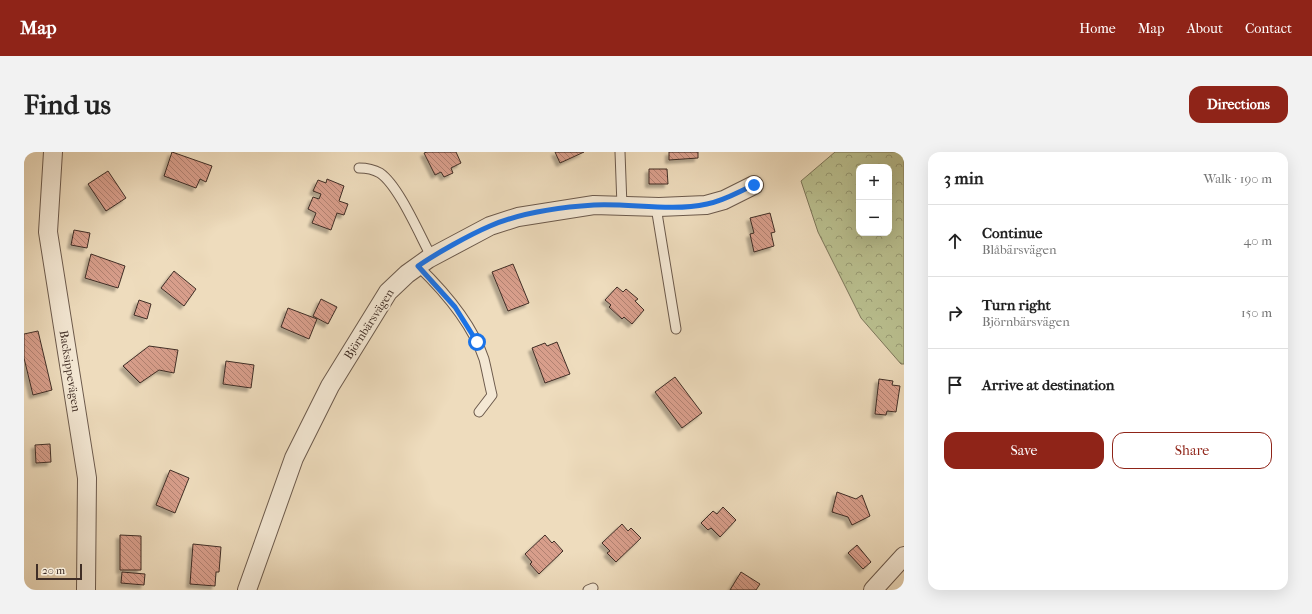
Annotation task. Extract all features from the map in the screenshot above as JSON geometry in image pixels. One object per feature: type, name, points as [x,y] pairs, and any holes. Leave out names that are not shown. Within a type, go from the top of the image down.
[{"type":"street","name":"Backsippevägen","points":[[53,152],[48,232],[87,478],[86,590]]},
{"type":"street","name":"Björnbärsvägen","points":[[247,590],[294,458],[330,386],[388,292],[425,262],[490,226],[518,217],[588,206],[656,207],[706,205],[724,200],[754,185]]},
{"type":"street","points":[[873,590],[904,556]]},
{"type":"lane","points":[[620,152],[622,206]]},
{"type":"lane","points":[[360,168],[369,168],[381,174],[391,184],[425,262],[477,342],[484,360],[492,395],[479,412]]},
{"type":"lane","points":[[656,207],[676,329]]},
{"type":"green space","points":[[835,152],[904,152],[904,364],[901,364],[861,318],[818,232],[801,181]]},
{"type":"building","points":[[172,152],[212,166],[206,182],[200,179],[196,188],[164,176]]},
{"type":"building","points":[[456,152],[461,163],[451,168],[453,173],[444,177],[441,172],[435,175],[424,153]]},
{"type":"building","points":[[555,152],[584,152],[560,163]]},
{"type":"building","points":[[669,152],[698,152],[698,158],[669,160]]},
{"type":"building","points":[[649,169],[667,169],[668,184],[649,184]]},
{"type":"building","points":[[108,171],[126,198],[106,211],[88,184]]},
{"type":"building","points":[[327,179],[344,186],[339,201],[348,204],[344,215],[337,213],[331,230],[312,223],[316,213],[308,209],[313,197],[319,199],[321,194],[313,191],[318,180],[326,183]]},
{"type":"building","points":[[770,213],[775,232],[771,233],[774,246],[754,252],[750,234],[754,233],[750,218]]},
{"type":"building","points":[[74,230],[90,233],[87,248],[71,245]]},
{"type":"building","points":[[91,254],[125,266],[118,288],[85,278]]},
{"type":"building","points":[[513,264],[529,303],[508,311],[492,272]]},
{"type":"building","points":[[174,271],[196,289],[184,306],[161,288]]},
{"type":"building","points":[[617,287],[623,292],[626,289],[638,299],[635,301],[644,310],[632,324],[624,317],[622,319],[609,307],[611,305],[605,300]]},
{"type":"building","points":[[321,299],[337,307],[328,324],[313,316]]},
{"type":"building","points":[[139,300],[151,304],[147,319],[134,315]]},
{"type":"building","points":[[288,308],[317,319],[309,339],[281,327]]},
{"type":"building","points":[[38,331],[52,390],[33,395],[24,358],[24,334]]},
{"type":"building","points":[[557,342],[570,374],[545,383],[532,348],[545,343],[547,346]]},
{"type":"building","points":[[149,346],[178,350],[174,373],[159,370],[140,383],[123,366]]},
{"type":"building","points":[[226,361],[254,365],[251,388],[223,384]]},
{"type":"building","points":[[675,377],[702,413],[682,428],[655,392]]},
{"type":"building","points":[[879,379],[893,381],[892,385],[900,386],[896,412],[887,411],[886,415],[875,414]]},
{"type":"building","points":[[50,444],[51,462],[36,463],[35,445]]},
{"type":"building","points":[[170,470],[189,478],[175,513],[156,505]]},
{"type":"building","points":[[837,492],[856,499],[862,495],[870,516],[852,525],[848,517],[832,512]]},
{"type":"building","points":[[723,507],[736,520],[720,537],[711,528],[708,530],[701,523],[713,511],[717,514]]},
{"type":"building","points":[[622,524],[628,531],[631,528],[641,538],[616,562],[607,553],[610,551],[602,543]]},
{"type":"building","points":[[120,535],[141,536],[141,570],[120,570]]},
{"type":"building","points":[[545,535],[552,543],[554,541],[563,551],[539,574],[530,564],[532,562],[525,554]]},
{"type":"building","points":[[193,544],[221,547],[219,572],[216,572],[215,586],[190,584]]},
{"type":"building","points":[[857,545],[871,562],[863,569],[848,553]]},
{"type":"building","points":[[122,572],[145,574],[144,585],[121,583]]},
{"type":"building","points":[[741,572],[760,584],[756,590],[730,590]]},
{"type":"route","points":[[477,342],[455,307],[418,266],[428,259],[490,226],[518,217],[594,205],[659,207],[706,205],[724,200],[754,185]]}]
